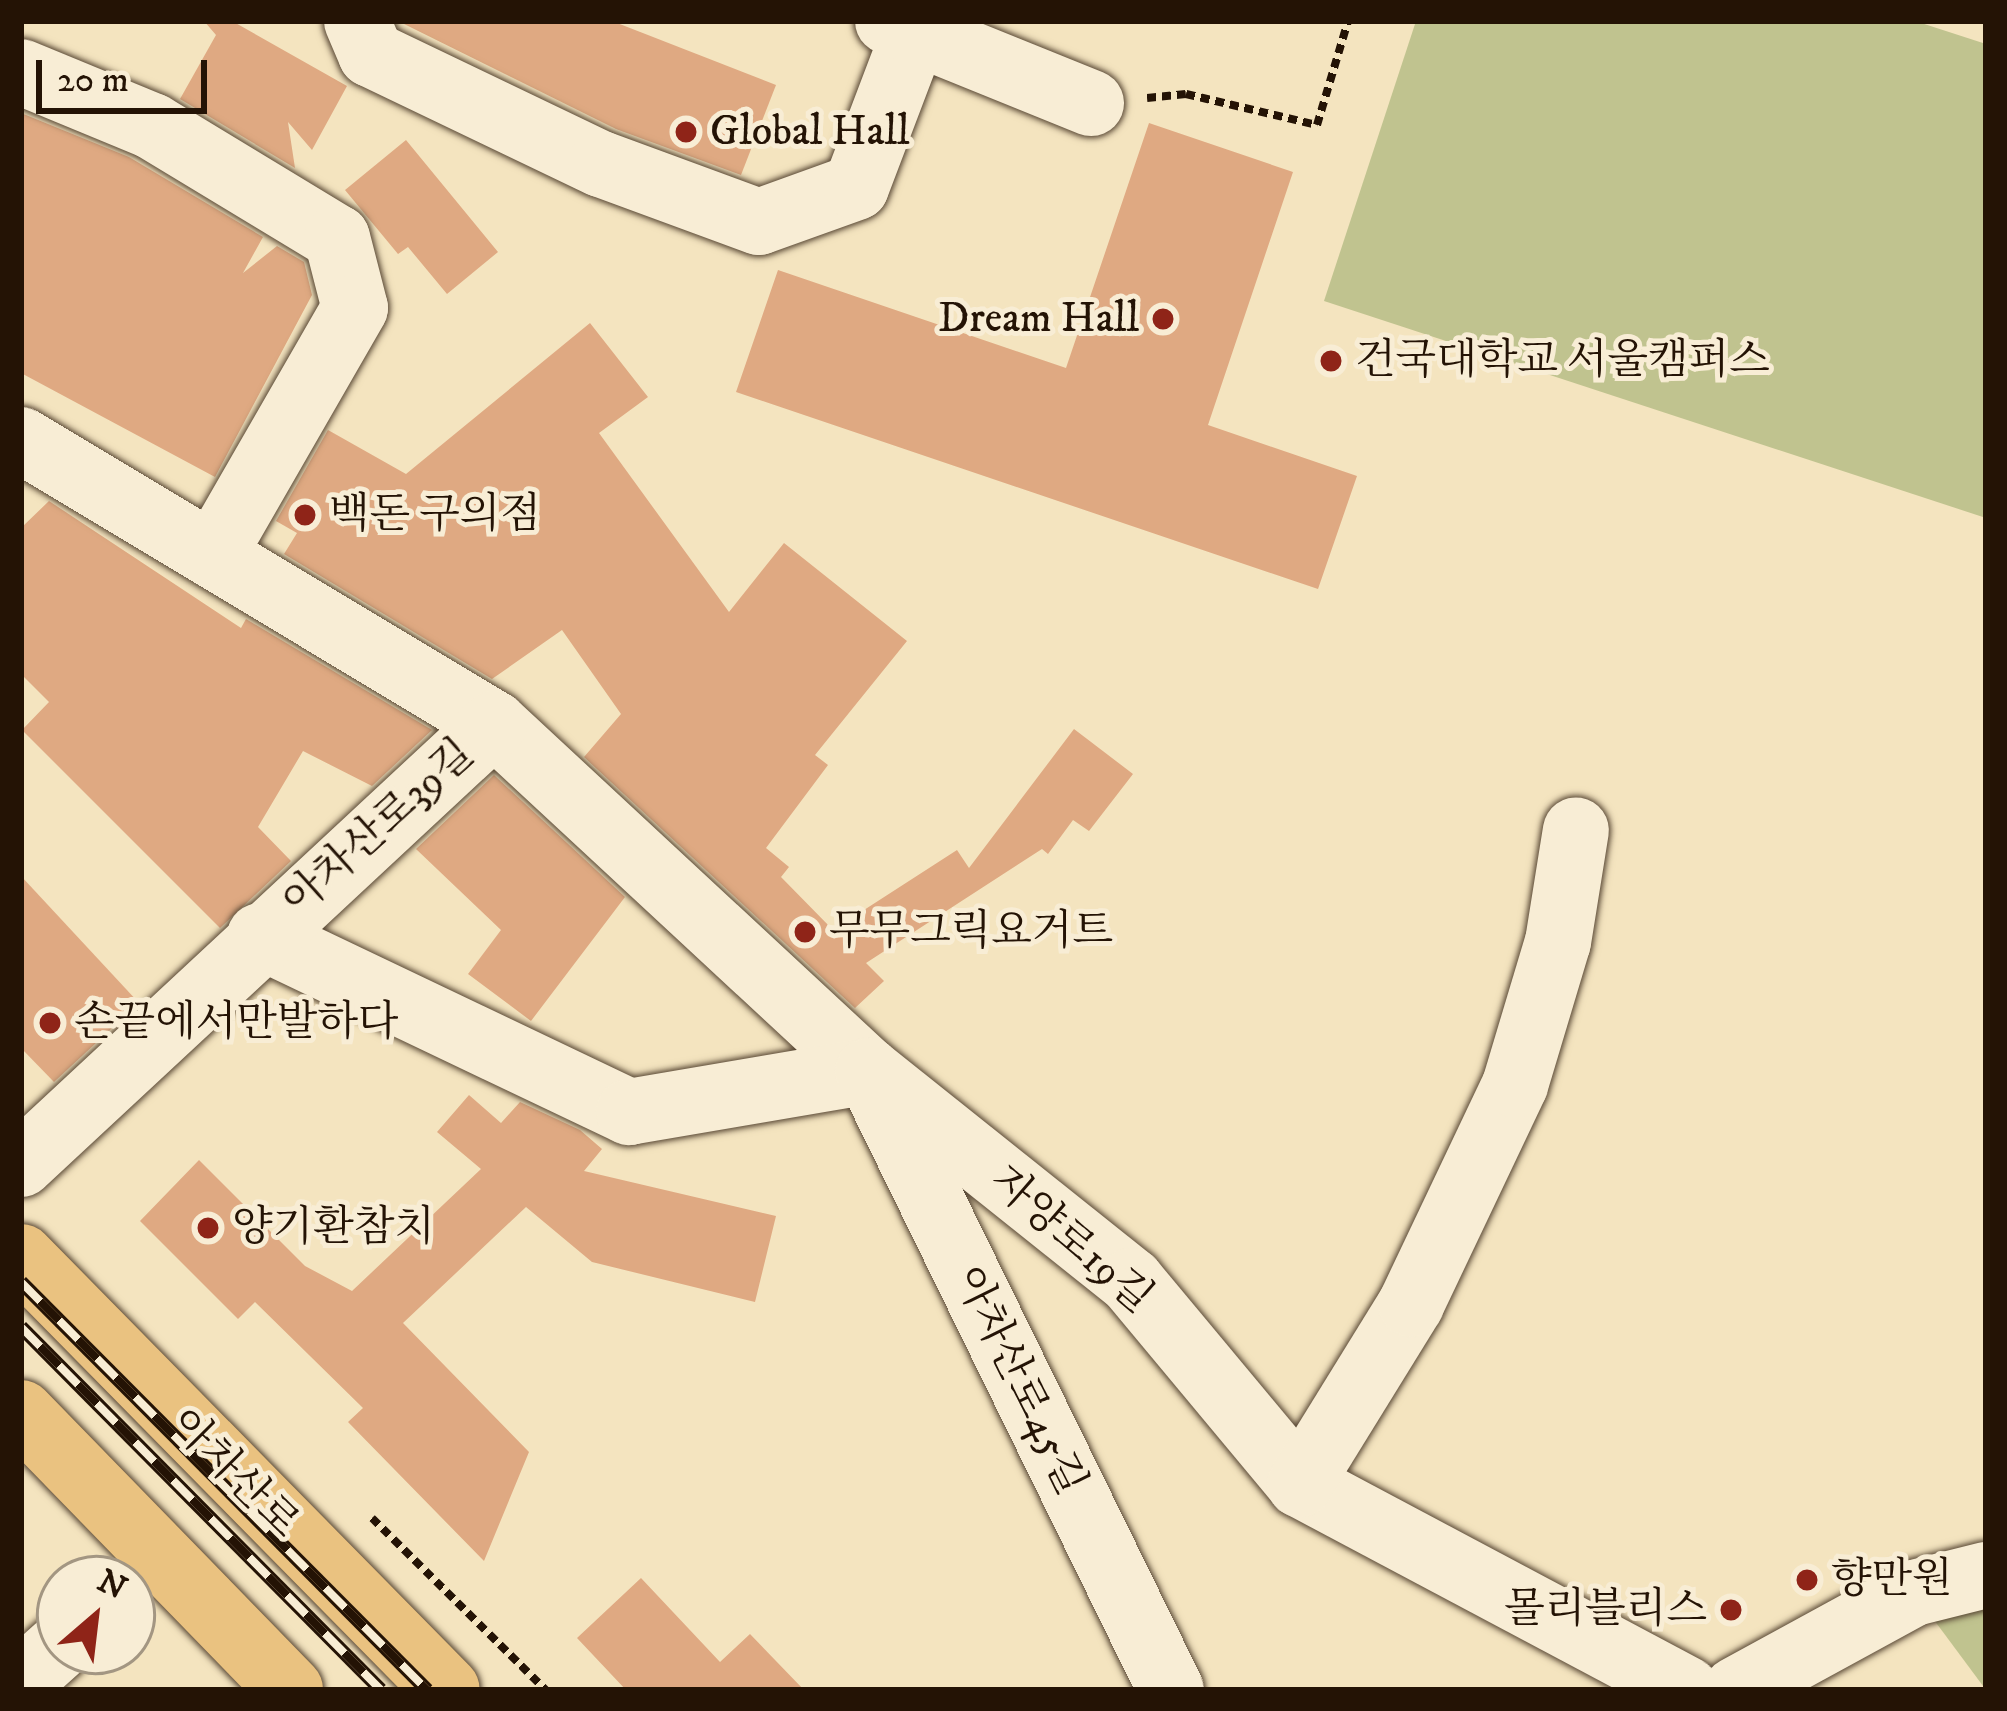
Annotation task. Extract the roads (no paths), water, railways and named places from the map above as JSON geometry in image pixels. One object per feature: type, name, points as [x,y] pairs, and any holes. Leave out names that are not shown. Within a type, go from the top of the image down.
[{"type":"main road","name":"아차산로","points":[[21,1257],[448,1690]]},
{"type":"main road","points":[[21,1413],[134,1555]]},
{"type":"main road","points":[[156,1578],[290,1690]]},
{"type":"street","points":[[357,21],[371,54],[602,164],[759,222],[856,188],[901,26],[1091,103]]},
{"type":"street","points":[[21,72],[152,126],[337,238],[356,308],[213,555]]},
{"type":"street","name":"아차산로39길","points":[[21,440],[494,724],[260,936],[21,1164]]},
{"type":"street","name":"자양로19길","points":[[494,724],[868,1070],[1131,1281],[1300,1484],[1687,1690]]},
{"type":"street","points":[[1300,1484],[1411,1304],[1515,1085],[1558,942],[1576,830]]},
{"type":"street","points":[[260,936],[629,1112],[868,1070]]},
{"type":"street","name":"아차산로45길","points":[[868,1070],[1171,1690]]},
{"type":"street","points":[[1736,1690],[1914,1593],[1986,1575]]},
{"type":"railway","points":[[21,1282],[427,1690]]},
{"type":"railway","points":[[21,1327],[381,1690]]},
{"type":"place","name":"Global Hall","points":[[686,132]]},
{"type":"place","name":"Dream Hall","points":[[1163,319]]},
{"type":"place","name":"건국대학교 서울캠퍼스","points":[[1331,361]]},
{"type":"place","name":"백돈 구의점","points":[[305,515]]},
{"type":"place","name":"무무그릭요거트","points":[[805,932]]},
{"type":"place","name":"손끝에서만발하다","points":[[50,1023]]},
{"type":"place","name":"양기환참치","points":[[208,1228]]},
{"type":"place","name":"향만원","points":[[1807,1580]]},
{"type":"place","name":"몰리블리스","points":[[1731,1610]]}]
